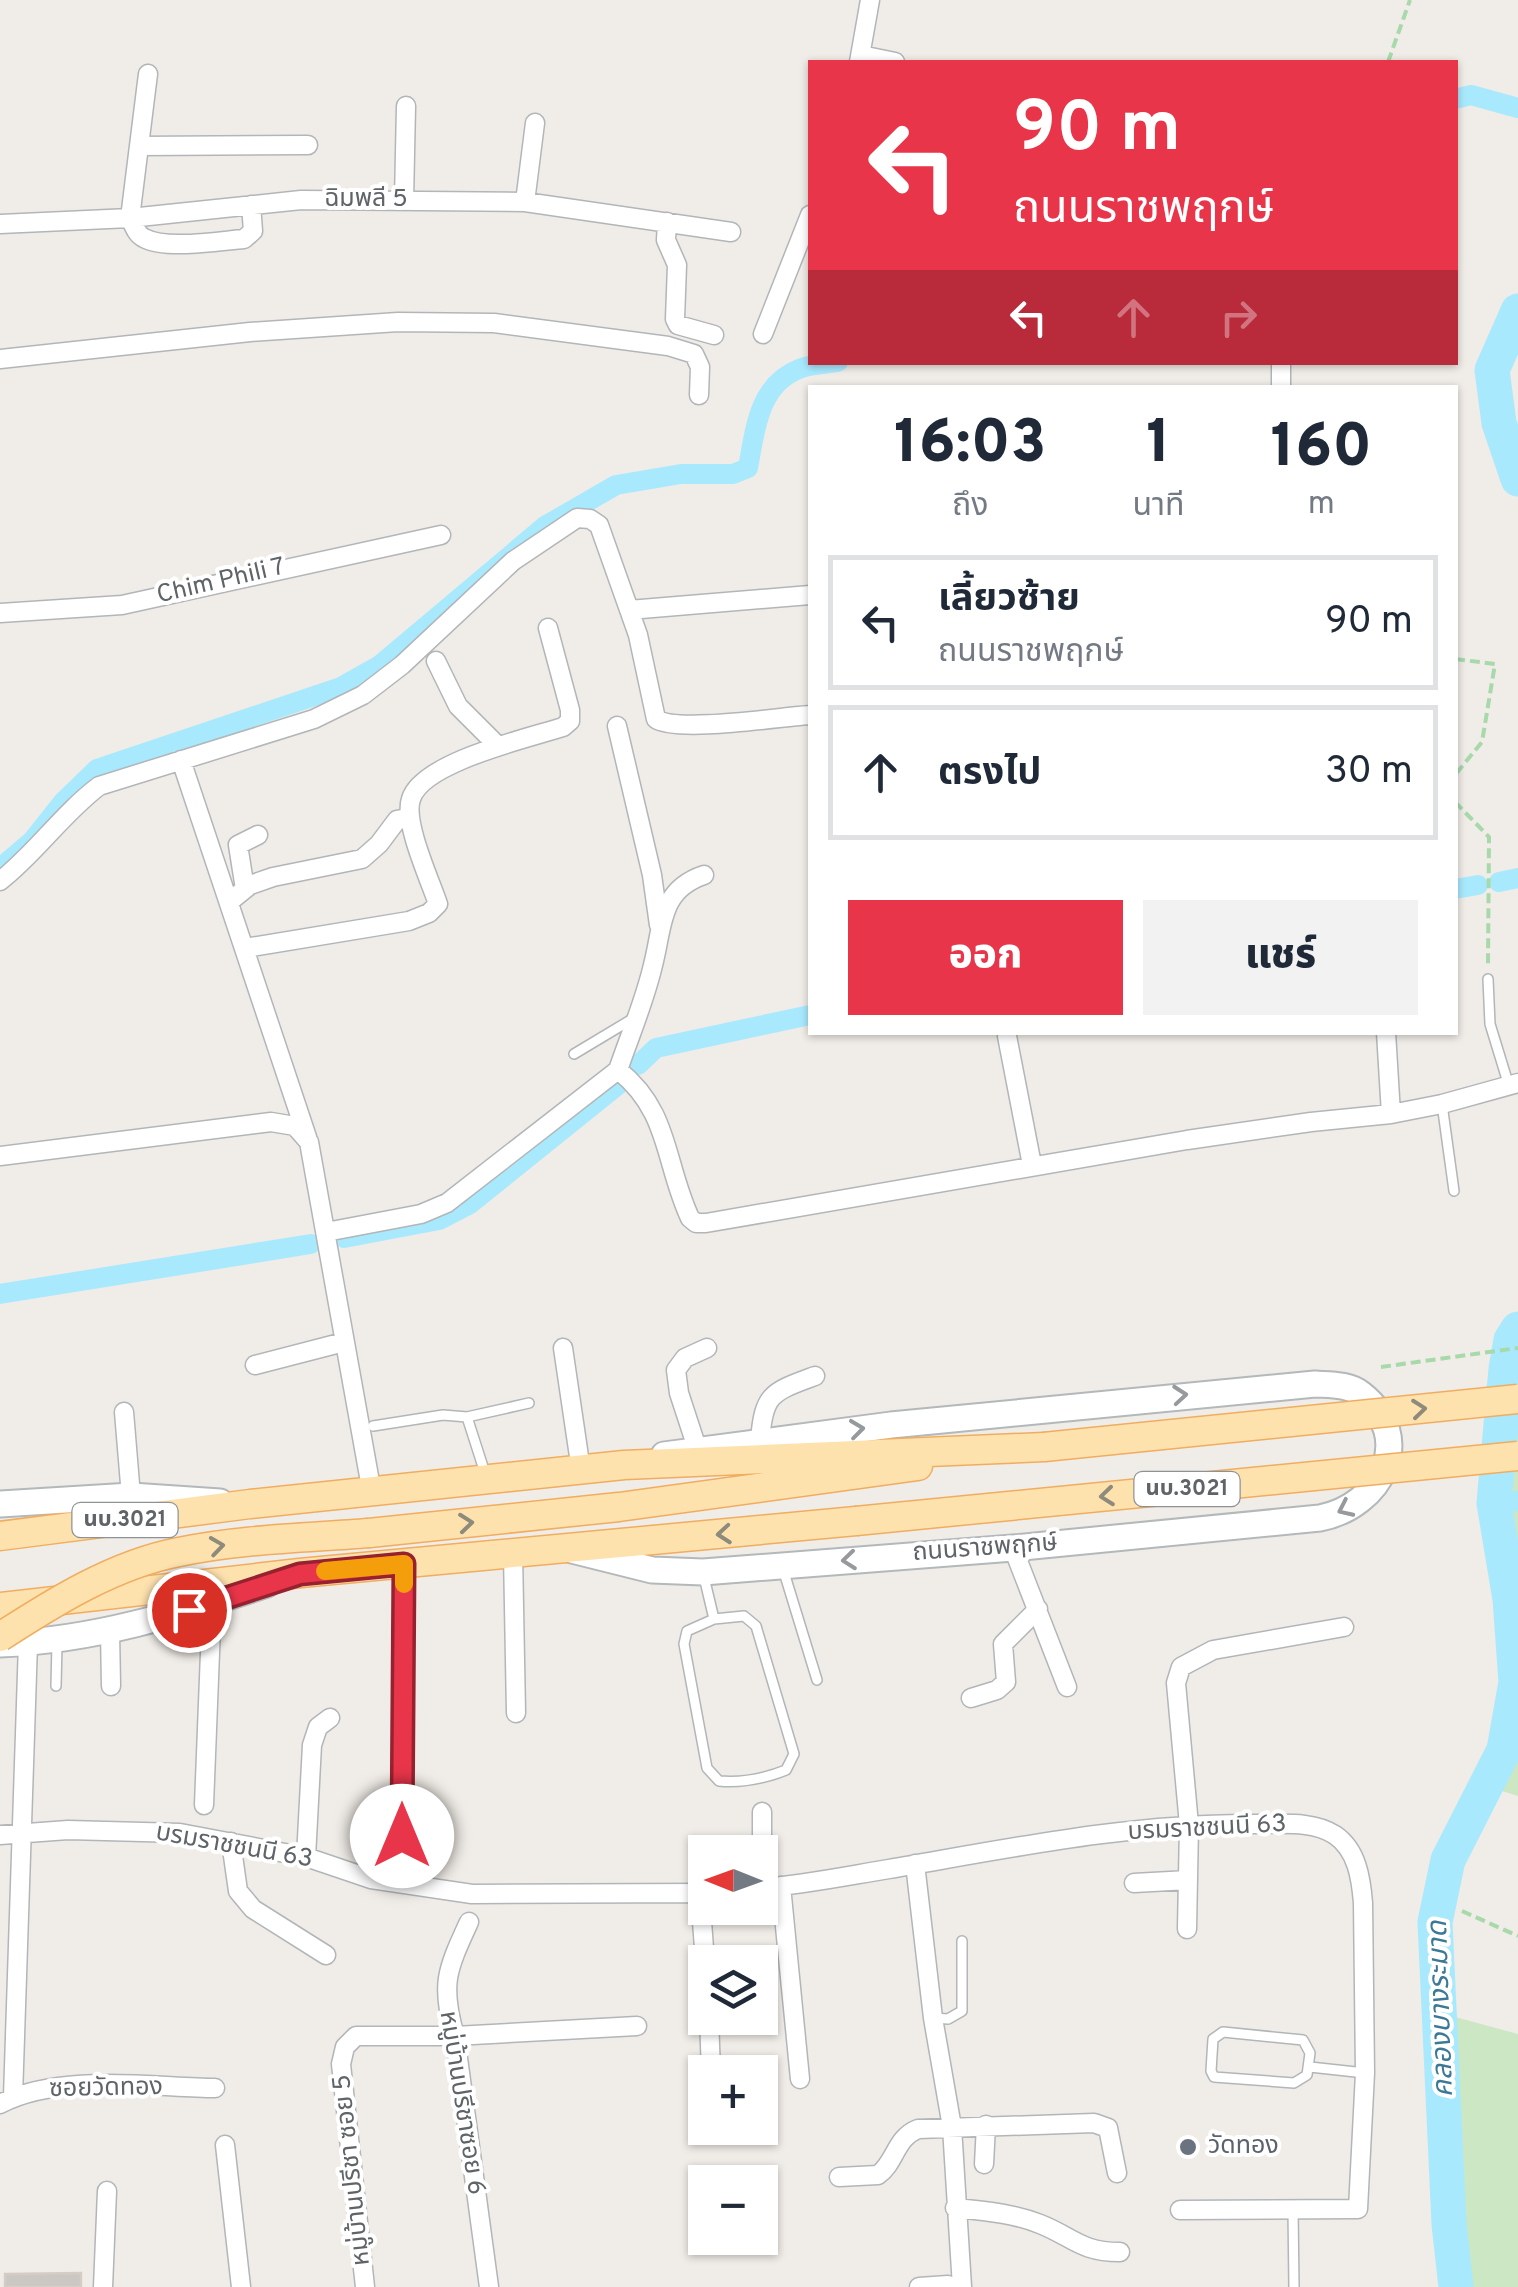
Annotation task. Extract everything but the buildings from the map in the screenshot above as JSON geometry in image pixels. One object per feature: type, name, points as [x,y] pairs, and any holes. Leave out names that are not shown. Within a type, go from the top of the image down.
[{"type":"main road","name":"ถนนราชพฤกษ์","points":[[568,1548],[652,1570],[703,1572],[1013,1548],[1339,1514],[1370,1494],[1388,1455],[1384,1424],[1360,1393],[1342,1386],[1315,1384],[1125,1400],[760,1440],[697,1448],[624,1465]]},
{"type":"main road","name":"ถนนราชพฤกษ์","points":[[0,1536],[250,1504],[624,1465],[1012,1450],[1518,1400]]},
{"type":"main road","points":[[0,1640],[47,1607],[120,1570],[176,1552],[244,1542],[619,1507],[752,1487],[847,1478],[1012,1450]]},
{"type":"main road","name":"ถนนราชพฤกษ์","points":[[0,1606],[1518,1456]]},
{"type":"main road","points":[[0,1504],[130,1496],[250,1504]]},
{"type":"main road","points":[[0,1640],[28,1643],[110,1631],[166,1618],[300,1574]]},
{"type":"street","points":[[860,59],[870,0]]},
{"type":"street","points":[[148,74],[130,218],[137,232],[146,240],[164,243],[244,238],[253,231],[251,205]]},
{"type":"street","points":[[404,200],[406,106]]},
{"type":"street","points":[[526,202],[534,123]]},
{"type":"street","points":[[139,146],[308,144]]},
{"type":"street","name":"ฉิมพลี 5","points":[[0,224],[130,218],[301,200],[404,200],[526,202],[731,232]]},
{"type":"street","points":[[763,334],[808,221]]},
{"type":"street","points":[[667,222],[666,240],[677,258],[675,319],[678,325],[714,335]]},
{"type":"street","points":[[0,359],[250,332],[398,322],[494,324],[668,346],[694,354],[700,367],[699,394]]},
{"type":"street","points":[[0,880],[99,786],[314,719],[364,695],[402,666],[513,561],[577,518],[599,525],[629,610],[656,719],[665,725],[808,715]]},
{"type":"street","name":"Chim Phili 7","points":[[0,612],[122,605],[440,535]]},
{"type":"street","points":[[629,610],[808,595]]},
{"type":"street","points":[[245,948],[409,921],[429,913],[438,904],[410,818],[410,800],[419,784],[497,745],[563,727],[570,720],[548,628]]},
{"type":"street","points":[[436,661],[458,706],[497,745]]},
{"type":"street","points":[[326,1232],[421,1214],[447,1203],[618,1070],[654,964],[659,925],[652,875],[617,726]]},
{"type":"street","points":[[181,760],[309,1142],[372,1492]]},
{"type":"street","points":[[229,902],[245,889],[272,878],[362,859],[380,844],[397,820],[410,818]]},
{"type":"street","points":[[245,889],[238,845],[258,835]]},
{"type":"street","points":[[659,925],[683,884],[704,875]]},
{"type":"street","points":[[1386,1035],[1391,1114]]},
{"type":"street","points":[[1006,1036],[1032,1166]]},
{"type":"street","points":[[618,1070],[651,1103],[682,1201],[696,1223],[1311,1122],[1391,1114],[1514,1085]]},
{"type":"street","points":[[0,1156],[271,1122],[296,1126],[309,1142]]},
{"type":"street","points":[[255,1366],[344,1342]]},
{"type":"street","points":[[563,1348],[581,1470]]},
{"type":"street","points":[[697,1448],[679,1393],[676,1370],[685,1358],[707,1348]]},
{"type":"street","points":[[760,1440],[762,1409],[769,1398],[814,1376]]},
{"type":"street","points":[[124,1412],[130,1496]]},
{"type":"street","points":[[1013,1548],[1067,1687]]},
{"type":"street","points":[[512,1554],[516,1712]]},
{"type":"street","points":[[402,1836],[404,1564]]},
{"type":"street","points":[[204,1804],[212,1602]]},
{"type":"street","points":[[971,1698],[1006,1682],[1003,1644],[1038,1609]]},
{"type":"street","points":[[1187,1929],[1189,1825],[1176,1682],[1181,1668],[1213,1650],[1344,1627]]},
{"type":"street","points":[[110,1631],[111,1686]]},
{"type":"street","points":[[6,2101],[22,1834],[28,1643]]},
{"type":"street","points":[[306,1857],[312,1746],[318,1727],[330,1718]]},
{"type":"street","points":[[762,1812],[764,1835]]},
{"type":"street","name":"บรมราชชนนี 63","points":[[778,1886],[1088,1837],[1189,1825],[1282,1824],[1320,1828],[1336,1836],[1352,1854],[1361,1877],[1364,1903],[1364,2073],[1358,2208],[1294,2209]]},
{"type":"street","name":"บรมราชชนนี 63","points":[[0,1835],[68,1830],[180,1833],[306,1857],[371,1878],[472,1894],[688,1894]]},
{"type":"street","points":[[232,1842],[238,1891],[264,1917],[326,1955]]},
{"type":"street","points":[[915,1864],[933,2018],[952,2127],[955,2208],[955,2286],[919,2287]]},
{"type":"street","points":[[1134,1884],[1188,1880]]},
{"type":"street","name":"หมู่บ้านปรีชาซอย 6","points":[[469,1922],[450,1962],[444,2001],[454,2036],[489,2287]]},
{"type":"street","points":[[774,1925],[800,2079]]},
{"type":"street","name":"หมู่บ้านปรีชา ซอย 5","points":[[365,2287],[341,2064],[345,2047],[356,2036],[454,2036],[637,2026]]},
{"type":"street","name":"ซอยวัดทอง","points":[[6,2101],[68,2086],[215,2088]]},
{"type":"street","points":[[839,2177],[878,2175],[908,2133],[952,2127],[1094,2123],[1108,2128],[1116,2173]]},
{"type":"street","points":[[984,2164],[986,2126]]},
{"type":"street","points":[[225,2144],[241,2287]]},
{"type":"street","points":[[103,2287],[107,2190]]},
{"type":"street","points":[[955,2208],[1016,2216],[1091,2251],[1120,2252]]},
{"type":"street","points":[[1180,2210],[1294,2209]]},
{"type":"lane","points":[[1488,978],[1490,1024],[1514,1085]]},
{"type":"lane","points":[[574,1054],[636,1016]]},
{"type":"lane","points":[[1442,1104],[1454,1191]]},
{"type":"lane","points":[[373,1426],[442,1415],[467,1417],[530,1404]]},
{"type":"lane","points":[[467,1417],[487,1480]]},
{"type":"lane","points":[[782,1566],[817,1680]]},
{"type":"lane","points":[[703,1572],[714,1619]]},
{"type":"lane","points":[[744,1616],[756,1626],[794,1754],[786,1770],[727,1782],[719,1781],[708,1768],[684,1644],[686,1632],[714,1619],[744,1616]]},
{"type":"lane","points":[[56,1686],[57,1640]]},
{"type":"lane","points":[[933,2018],[948,2019],[962,2011],[962,1940]]},
{"type":"lane","points":[[1224,2032],[1294,2037],[1307,2044],[1310,2067],[1301,2082],[1294,2083],[1214,2077],[1213,2039],[1224,2032]]},
{"type":"lane","points":[[1310,2067],[1364,2073]]},
{"type":"lane","points":[[1294,2209],[1294,2287]]},
{"type":"path","points":[[1389,60],[1410,0]]},
{"type":"path","points":[[1458,659],[1496,664],[1482,742],[1458,771]]},
{"type":"path","points":[[1458,805],[1489,837],[1488,978]]},
{"type":"path","points":[[1380,1367],[1518,1348]]},
{"type":"path","points":[[1462,1911],[1518,1936]]},
{"type":"green space","points":[[1512,1376],[1518,1376],[1515,1547],[1507,1513]]},
{"type":"green space","points":[[1518,1708],[1518,1796],[1502,1791]]},
{"type":"green space","points":[[1455,2017],[1518,2034],[1518,2287],[1451,2287],[1432,2046],[1453,2045]]},
{"type":"waterway","points":[[1458,98],[1471,95],[1518,108]]},
{"type":"waterway","name":"คลองบางระมาด","points":[[1518,311],[1492,370],[1499,423],[1518,479]]},
{"type":"waterway","points":[[0,868],[32,841],[63,802],[97,769],[341,687],[380,665],[545,526],[616,485],[681,474],[733,474],[748,468],[761,411],[775,386],[785,376],[817,365]]},
{"type":"waterway","points":[[1499,882],[1518,878]]},
{"type":"waterway","points":[[1458,888],[1478,885]]},
{"type":"waterway","points":[[638,1065],[656,1048],[808,1015]]},
{"type":"waterway","points":[[344,1238],[439,1220],[470,1204],[618,1085]]},
{"type":"waterway","points":[[0,1294],[311,1244]]},
{"type":"waterway","name":"คลองบางระมาด","points":[[1456,2287],[1449,2224],[1435,1922],[1448,1860],[1504,1750],[1516,1682],[1510,1599],[1494,1503],[1506,1369],[1511,1340],[1518,1329]]},
{"type":"waterway","points":[[1494,1503],[1518,1501]]},
{"type":"slow traffic","points":[[325,1571],[404,1564],[404,1584]]},
{"type":"place","name":"วัดทอง","points":[[1188,2147]]},
{"type":"route","points":[[189,1610],[300,1574],[404,1564],[402,1836]]}]
